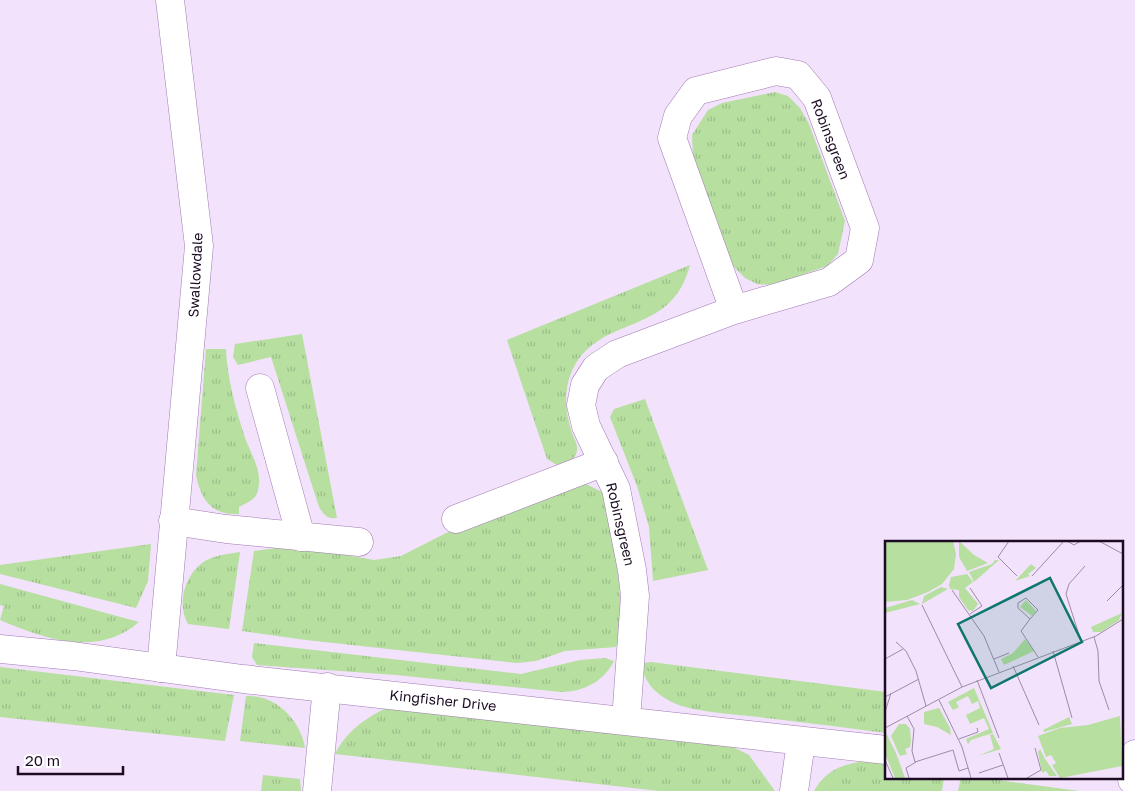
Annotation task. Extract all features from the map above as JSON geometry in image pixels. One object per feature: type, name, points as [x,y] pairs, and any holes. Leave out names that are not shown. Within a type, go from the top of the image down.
[{"type":"street","name":"Swallowdale","points":[[161,668],[173,521],[200,246],[170,0]]},
{"type":"street","name":"Robinsgreen","points":[[626,720],[635,596],[629,551],[616,489],[586,426],[581,405],[585,385],[596,368],[617,354],[734,310],[829,282],[859,260],[865,228],[817,98],[798,75],[776,71],[696,91],[678,116],[672,138],[734,310]]},
{"type":"street","points":[[260,388],[301,537]]},
{"type":"street","points":[[456,519],[604,462]]},
{"type":"street","points":[[173,521],[226,530],[358,542]]},
{"type":"street","name":"Kingfisher Drive","points":[[0,649],[626,720],[801,742],[885,750]]},
{"type":"street","points":[[317,791],[327,687]]},
{"type":"street","points":[[794,791],[801,742]]},
{"type":"green space","points":[[775,92],[788,96],[800,108],[809,124],[845,221],[838,254],[827,266],[773,285],[757,284],[745,278],[728,261],[693,155],[692,135],[708,110],[722,103]]},
{"type":"green space","points":[[690,265],[681,287],[669,303],[654,314],[605,337],[589,348],[576,363],[567,388],[566,406],[577,451],[572,459],[557,465],[547,459],[507,340]]},
{"type":"green space","points":[[302,334],[337,518],[326,516],[319,507],[271,357],[238,365],[233,357],[235,344]]},
{"type":"green space","points":[[206,349],[226,349],[228,371],[235,405],[245,438],[258,470],[259,483],[257,493],[251,500],[239,507],[239,514],[229,514],[214,509],[204,499],[196,475]]},
{"type":"green space","points":[[645,399],[708,570],[653,581],[649,527],[637,486],[610,417],[614,409]]},
{"type":"green space","points":[[584,483],[602,492],[610,525],[620,594],[620,634],[616,647],[565,651],[536,661],[517,663],[306,640],[242,631],[254,551],[276,548],[312,549],[374,560],[401,556],[452,530]]},
{"type":"green space","points":[[151,544],[148,581],[136,608],[0,574],[0,565]]},
{"type":"green space","points":[[240,552],[229,629],[188,624],[183,608],[184,591],[196,569],[211,558]]},
{"type":"green space","points":[[0,584],[139,622],[123,633],[106,640],[71,642],[53,638],[0,620],[4,606],[0,605]]},
{"type":"green space","points":[[254,643],[521,674],[580,660],[605,658],[614,661],[599,680],[578,690],[561,692],[396,675],[257,665],[252,657]]},
{"type":"green space","points":[[651,662],[885,692],[885,733],[710,712],[681,706],[662,696],[652,688],[645,677],[642,663]]},
{"type":"green space","points":[[0,667],[234,695],[225,741],[0,717]]},
{"type":"green space","points":[[246,696],[267,699],[285,711],[298,728],[305,748],[240,741]]},
{"type":"green space","points":[[384,709],[420,710],[731,746],[749,755],[775,791],[659,791],[335,754],[344,739],[356,727]]},
{"type":"green space","points":[[867,761],[885,764],[885,778],[944,778],[942,791],[814,791],[824,777],[836,769]]},
{"type":"green space","points":[[263,775],[300,779],[301,791],[261,791]]},
{"type":"green space","points":[[961,778],[982,778],[1079,791],[958,791]]}]
